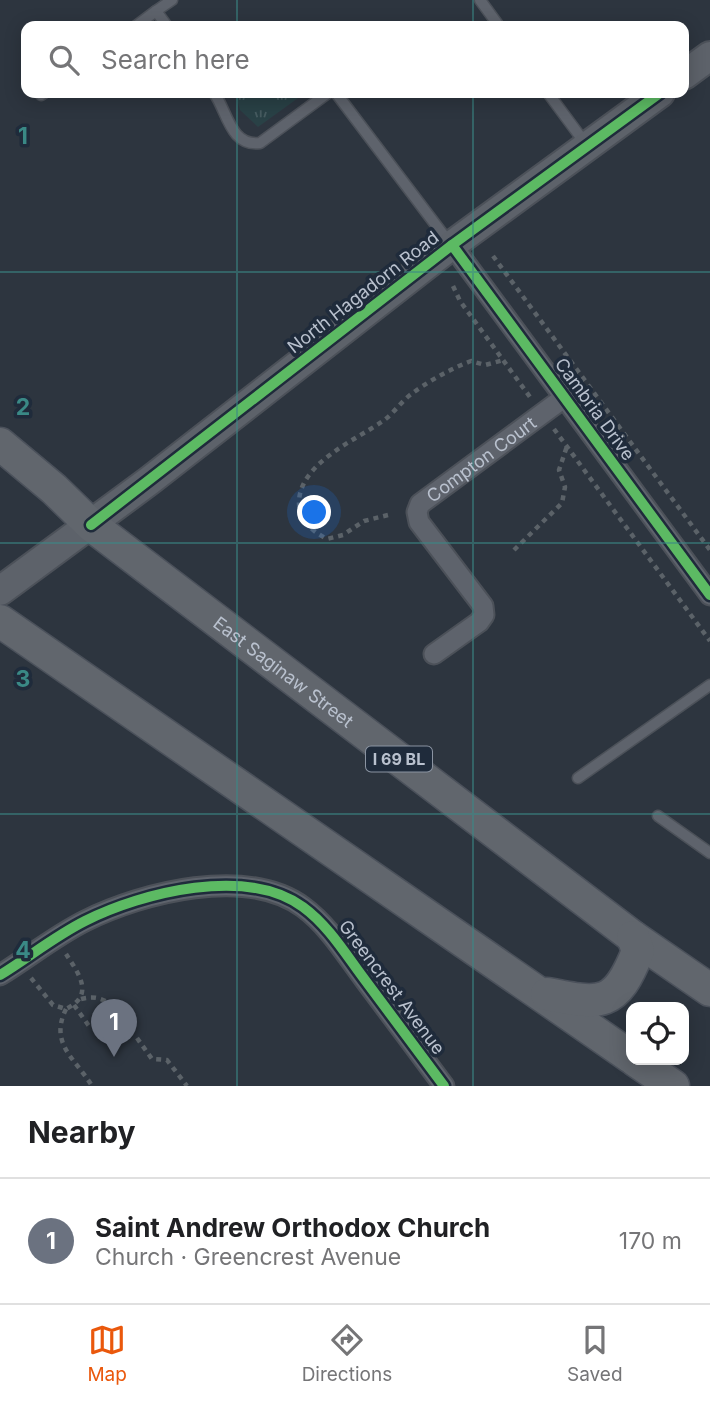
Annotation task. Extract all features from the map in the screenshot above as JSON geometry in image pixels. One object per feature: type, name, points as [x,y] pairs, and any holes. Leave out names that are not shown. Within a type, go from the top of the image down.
[{"type":"main road","name":"East Saginaw Street","points":[[0,444],[54,489],[91,525],[633,937],[710,990]]},
{"type":"main road","points":[[0,621],[626,1053]]},
{"type":"main road","points":[[539,992],[589,1002],[610,995],[627,980],[638,951],[633,937]]},
{"type":"main road","points":[[643,1065],[673,1086]]},
{"type":"street","points":[[689,71],[710,56]]},
{"type":"street","name":"North Hagadorn Road","points":[[0,591],[91,525],[452,245],[653,98]]},
{"type":"street","name":"Cambria Drive","points":[[452,245],[710,595]]},
{"type":"street","name":"Compton Court","points":[[434,654],[479,622],[484,615],[483,606],[419,522],[416,512],[420,504],[565,397]]},
{"type":"street","name":"Greencrest Avenue","points":[[0,975],[83,922],[102,914],[165,895],[227,885],[246,885],[267,890],[303,907],[331,934],[444,1086]]},
{"type":"lane","points":[[143,21],[172,0]]},
{"type":"lane","points":[[480,0],[495,21]]},
{"type":"lane","points":[[156,11],[163,21]]},
{"type":"lane","points":[[220,98],[223,115],[230,126],[239,137],[251,144],[260,143],[321,98]]},
{"type":"lane","points":[[340,98],[452,245]]},
{"type":"lane","points":[[552,98],[588,146]]},
{"type":"lane","points":[[578,778],[710,685]]},
{"type":"lane","points":[[658,816],[710,853]]},
{"type":"path","points":[[493,256],[710,550]]},
{"type":"path","points":[[453,286],[460,301],[710,641]]},
{"type":"path","points":[[388,515],[364,521],[343,535],[327,539],[312,531],[299,513],[299,490],[312,470],[353,439],[385,420],[410,395],[471,360],[485,365],[504,360]]},
{"type":"path","points":[[514,550],[562,503],[565,487],[559,470],[567,446]]},
{"type":"path","points":[[56,939],[80,979],[83,992],[80,1000]]},
{"type":"path","points":[[21,962],[53,1005],[66,1009]]},
{"type":"path","points":[[92,1086],[64,1047],[60,1036],[61,1019],[66,1009],[91,997],[109,1002],[131,1030]]},
{"type":"path","points":[[74,1005],[89,1026]]},
{"type":"path","points":[[137,1038],[152,1059],[167,1060],[187,1086]]},
{"type":"green space","points":[[298,98],[258,127],[240,110],[237,99]]},
{"type":"cycle path","points":[[91,525],[452,245],[653,98]]},
{"type":"cycle path","points":[[452,245],[710,595]]},
{"type":"cycle path","points":[[0,975],[52,940],[109,910],[165,893],[195,888],[253,888],[280,895],[303,907],[321,923],[444,1086]]},
{"type":"place","name":"Saint Andrew Orthodox Church","points":[[114,1057]]}]
